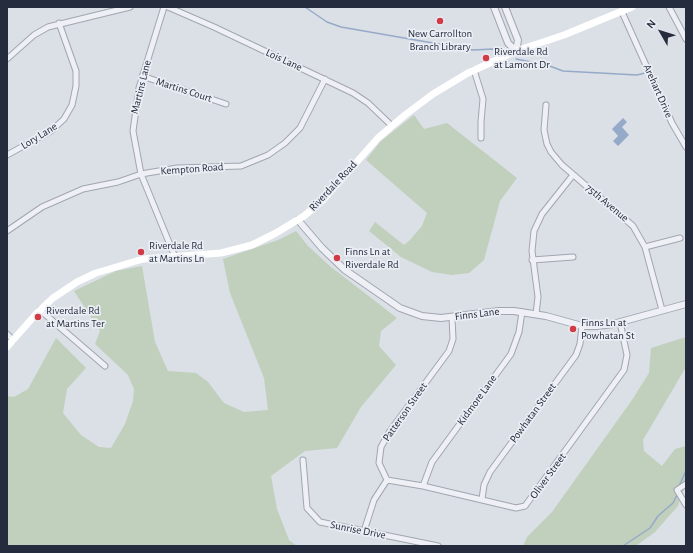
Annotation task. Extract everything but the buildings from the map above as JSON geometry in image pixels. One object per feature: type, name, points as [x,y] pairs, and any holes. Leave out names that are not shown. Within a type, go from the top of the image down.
[{"type":"main road","name":"Riverdale Road","points":[[7,347],[40,310],[67,288],[96,273],[143,259],[211,255],[260,242],[298,220],[326,196],[373,143],[433,94],[474,70],[516,51],[564,35],[632,7]]},
{"type":"street","points":[[7,59],[38,32],[59,23],[130,7]]},
{"type":"street","name":"Martins Lane","points":[[164,7],[142,76],[133,124],[135,145],[141,174],[175,258]]},
{"type":"street","name":"Lois Lane","points":[[168,7],[325,79],[364,100],[392,126]]},
{"type":"street","points":[[494,7],[508,43],[516,51]]},
{"type":"street","points":[[505,7],[518,40],[516,51]]},
{"type":"street","points":[[669,7],[686,40]]},
{"type":"street","name":"Arehart Drive","points":[[622,12],[672,123],[686,147]]},
{"type":"street","name":"Lory Lane","points":[[7,155],[51,131],[64,119],[72,104],[76,86],[76,72],[59,23]]},
{"type":"street","points":[[474,70],[483,99],[481,138]]},
{"type":"street","name":"Martins Court","points":[[142,76],[226,104]]},
{"type":"street","name":"Kempton Road","points":[[7,231],[42,207],[83,189],[118,182],[141,174],[177,168],[241,166],[268,155],[277,149],[300,128],[325,79]]},
{"type":"street","name":"75th Avenue","points":[[546,105],[544,125],[547,144],[557,161],[626,218],[633,226],[645,247],[662,310]]},
{"type":"street","points":[[536,314],[538,297],[532,260],[533,237],[538,220],[549,203],[573,175]]},
{"type":"street","name":"Finns Lane","points":[[298,220],[339,265],[389,302],[415,315],[434,318],[499,311],[522,312],[536,314],[582,326],[605,326],[686,304]]},
{"type":"street","points":[[645,247],[680,238]]},
{"type":"street","points":[[532,260],[573,257]]},
{"type":"street","points":[[40,310],[105,366]]},
{"type":"street","name":"Kidmore Lane","points":[[423,486],[432,462],[514,349],[519,332],[522,312]]},
{"type":"street","name":"Patterson Street","points":[[387,480],[379,463],[381,447],[390,431],[449,351],[453,339],[452,317]]},
{"type":"street","name":"Oliver Street","points":[[387,480],[423,486],[520,508],[525,506],[624,370],[627,355],[620,322]]},
{"type":"street","name":"Powhatan Street","points":[[482,499],[484,485],[490,472],[576,355],[580,344],[582,326]]},
{"type":"street","points":[[7,334],[13,340]]},
{"type":"street","name":"Sunrise Drive","points":[[303,460],[307,505],[313,516],[323,523],[438,546]]},
{"type":"street","points":[[364,531],[374,500],[387,480]]},
{"type":"street","points":[[686,484],[677,490],[686,505]]},
{"type":"green space","points":[[414,115],[424,129],[447,123],[517,178],[500,201],[484,260],[469,273],[452,275],[432,272],[401,257],[369,231],[375,222],[404,245],[422,226],[427,213],[366,160],[381,141]]},
{"type":"green space","points":[[296,231],[308,246],[331,267],[397,318],[381,331],[379,346],[396,365],[361,407],[337,448],[305,451],[271,476],[277,509],[289,540],[297,546],[7,546],[7,396],[14,397],[28,389],[56,338],[86,368],[67,389],[63,413],[81,435],[99,447],[111,448],[125,424],[133,401],[134,389],[128,375],[95,344],[100,331],[74,291],[116,271],[142,266],[155,342],[168,371],[196,373],[208,382],[224,403],[244,412],[268,410],[264,378],[230,293],[223,259],[278,240]]},
{"type":"green space","points":[[686,337],[686,367],[643,440],[644,451],[662,466],[675,449],[686,446],[686,482],[678,506],[655,532],[636,546],[523,546],[527,537],[552,512],[632,400],[649,373],[651,348]]},
{"type":"water","points":[[623,118],[627,122],[622,127],[629,135],[618,146],[613,141],[618,136],[612,129]]},
{"type":"waterway","points":[[305,7],[327,22],[341,27],[473,50],[493,49],[501,51]]},
{"type":"waterway","points":[[516,59],[547,65],[563,71],[637,75],[645,73]]},
{"type":"waterway","points":[[679,486],[686,471]]},
{"type":"waterway","points":[[623,546],[650,528],[658,516],[673,503],[677,495]]},
{"type":"place","name":"New Carrollton Branch Library","points":[[440,21]]},
{"type":"place","name":"Riverdale Rd at Lamont Dr","points":[[486,58]]},
{"type":"place","name":"Riverdale Rd at Martins Ln","points":[[141,252]]},
{"type":"place","name":"Finns Ln at Riverdale Rd","points":[[337,258]]},
{"type":"place","name":"Riverdale Rd at Martins Ter","points":[[38,317]]},
{"type":"place","name":"Finns Ln at Powhatan St","points":[[573,329]]}]
